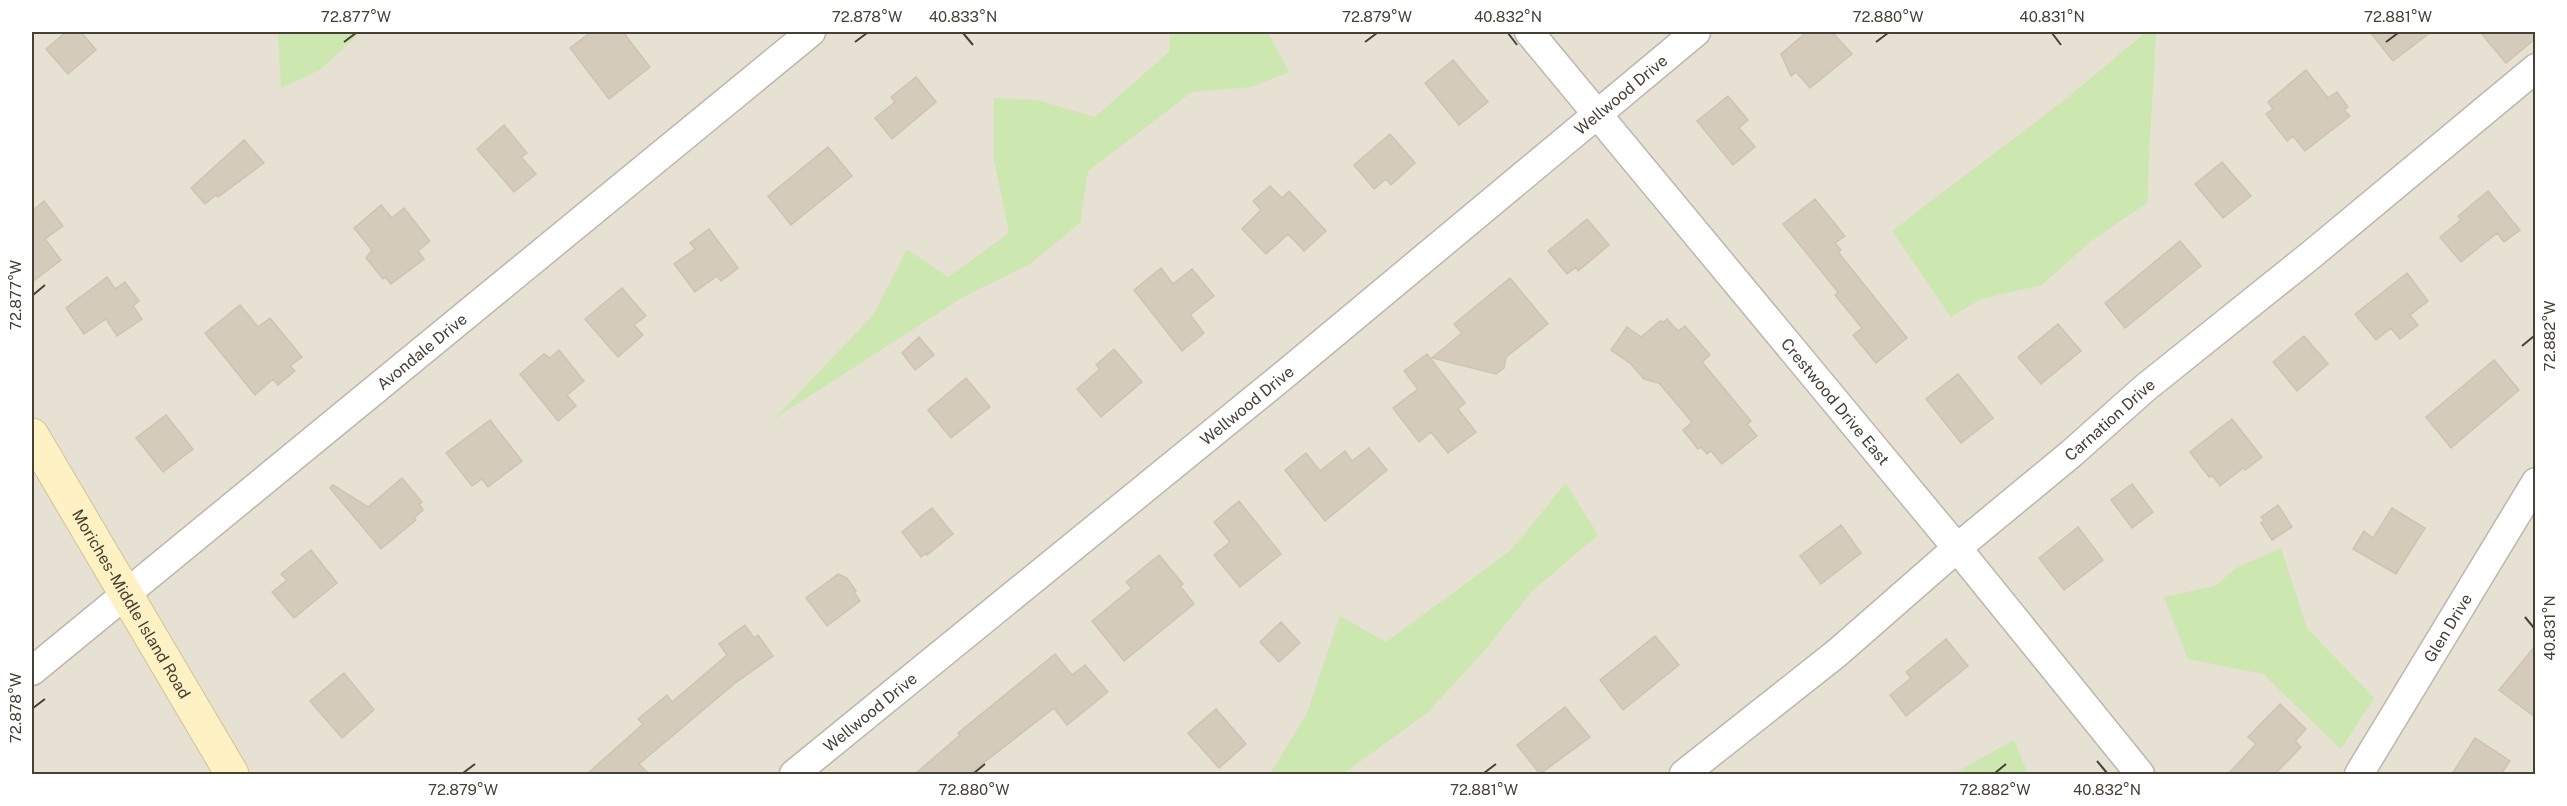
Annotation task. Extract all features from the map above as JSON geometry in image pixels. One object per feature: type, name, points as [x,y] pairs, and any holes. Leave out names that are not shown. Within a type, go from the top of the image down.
[{"type":"main road","name":"Moriches-Middle Island Road","points":[[32,435],[232,774]]},
{"type":"street","name":"Avondale Drive","points":[[32,671],[811,32]]},
{"type":"street","name":"Crestwood Drive East","points":[[1529,32],[1957,548],[2140,774]]},
{"type":"street","name":"Wellwood Drive","points":[[794,774],[1284,375],[1696,32]]},
{"type":"street","name":"Carnation Drive","points":[[1684,774],[1837,652],[1957,548],[2072,453],[2145,388],[2311,255],[2535,68]]},
{"type":"street","name":"Glen Drive","points":[[2359,774],[2535,482]]},
{"type":"shaded area","points":[[32,32],[2535,32],[2535,774],[32,774]]},
{"type":"green space","points":[[278,32],[361,32],[320,70],[281,88]]},
{"type":"green space","points":[[1170,32],[1268,32],[1289,72],[1251,87],[1192,92],[1088,171],[1080,223],[1030,264],[963,297],[774,419],[874,314],[907,249],[948,277],[1009,233],[994,160],[994,98],[1037,100],[1095,117],[1169,52]]},
{"type":"green space","points":[[2146,32],[2156,32],[2148,202],[2090,242],[2042,285],[1981,299],[1951,317],[1892,231],[2067,98]]},
{"type":"green space","points":[[1566,483],[1598,535],[1532,591],[1484,651],[1427,713],[1343,774],[1270,774],[1307,713],[1340,616],[1386,642],[1510,551]]},
{"type":"green space","points":[[2281,548],[2307,628],[2374,698],[2341,749],[2263,674],[2188,659],[2164,597],[2215,586],[2236,568]]},
{"type":"green space","points":[[2014,740],[2028,774],[1953,774]]},
{"type":"building","points":[[66,32],[81,32],[96,50],[68,74],[46,49]]},
{"type":"building","points":[[591,32],[623,32],[650,67],[609,99],[570,48]]},
{"type":"building","points":[[1807,32],[1832,32],[1852,54],[1810,88],[1796,72],[1791,76],[1781,54]]},
{"type":"building","points":[[2370,32],[2431,32],[2393,61]]},
{"type":"building","points":[[2480,32],[2535,32],[2535,39],[2506,63]]},
{"type":"building","points":[[1453,60],[1488,102],[1459,125],[1425,83]]},
{"type":"building","points":[[2306,70],[2328,98],[2337,92],[2348,107],[2344,110],[2350,116],[2305,151],[2293,136],[2287,141],[2266,114],[2273,109],[2268,102]]},
{"type":"building","points":[[916,77],[936,102],[892,139],[875,118],[895,102],[891,97]]},
{"type":"building","points":[[1728,96],[1748,120],[1739,128],[1755,147],[1733,165],[1697,121]]},
{"type":"building","points":[[504,125],[527,153],[521,157],[536,174],[514,192],[477,149]]},
{"type":"building","points":[[1390,134],[1415,163],[1391,185],[1386,179],[1374,189],[1354,165]]},
{"type":"building","points":[[244,140],[264,163],[205,204],[191,188]]},
{"type":"building","points":[[828,147],[852,176],[791,225],[768,196]]},
{"type":"building","points":[[2222,162],[2251,196],[2223,218],[2195,184]]},
{"type":"building","points":[[1270,186],[1282,198],[1289,191],[1326,231],[1304,251],[1288,234],[1266,254],[1242,229],[1261,210],[1253,201]]},
{"type":"building","points":[[2488,191],[2520,230],[2504,242],[2497,233],[2461,262],[2440,237],[2461,220],[2458,216]]},
{"type":"building","points":[[1815,199],[1845,236],[1835,243],[1841,250],[1838,252],[1907,338],[1876,363],[1853,335],[1862,328],[1835,295],[1838,292],[1783,224]]},
{"type":"building","points":[[44,201],[63,226],[45,239],[61,260],[32,282],[32,211]]},
{"type":"building","points":[[381,205],[392,218],[404,208],[430,241],[418,251],[424,259],[391,284],[385,277],[383,279],[366,258],[372,250],[354,228]]},
{"type":"building","points":[[1587,219],[1609,245],[1578,271],[1576,267],[1567,274],[1548,251]]},
{"type":"building","points":[[709,229],[738,268],[721,281],[717,276],[695,292],[674,264],[695,249],[690,243]]},
{"type":"building","points":[[2180,241],[2201,266],[2125,328],[2105,303]]},
{"type":"building","points":[[1161,268],[1173,284],[1192,269],[1214,296],[1190,315],[1204,333],[1182,351],[1134,290]]},
{"type":"building","points":[[2407,273],[2428,301],[2410,315],[2418,325],[2400,339],[2391,328],[2376,340],[2355,314]]},
{"type":"building","points":[[107,277],[115,289],[125,282],[139,301],[133,306],[142,319],[117,336],[106,319],[84,334],[66,308]]},
{"type":"building","points":[[1510,278],[1548,324],[1506,357],[1504,368],[1496,374],[1432,358],[1462,333],[1454,324]]},
{"type":"building","points":[[622,288],[646,316],[634,325],[643,335],[618,357],[585,319]]},
{"type":"building","points":[[240,305],[258,327],[270,318],[302,357],[290,366],[295,371],[278,385],[273,379],[255,395],[205,333]]},
{"type":"building","points":[[1667,319],[1678,331],[1685,326],[1710,355],[1702,362],[1751,421],[1747,424],[1757,436],[1722,464],[1711,451],[1707,454],[1701,447],[1698,449],[1683,430],[1692,422],[1659,383],[1644,379],[1631,364],[1611,350],[1627,327],[1641,337],[1660,321],[1664,322]]},
{"type":"building","points":[[2058,324],[2081,351],[2041,384],[2018,357]]},
{"type":"building","points":[[2304,336],[2328,364],[2297,391],[2273,362]]},
{"type":"building","points":[[919,337],[934,355],[915,370],[902,353]]},
{"type":"building","points":[[1114,349],[1142,382],[1101,417],[1077,389],[1100,369],[1096,365]]},
{"type":"building","points":[[559,350],[584,381],[567,395],[576,406],[558,421],[520,374],[544,354],[550,358]]},
{"type":"building","points":[[1427,354],[1465,403],[1458,409],[1476,432],[1448,453],[1431,432],[1419,442],[1393,408],[1418,389],[1404,371]]},
{"type":"building","points":[[2494,360],[2519,390],[2451,448],[2426,417]]},
{"type":"building","points":[[1958,374],[1993,418],[1961,443],[1926,399]]},
{"type":"building","points":[[966,378],[990,407],[951,438],[928,410]]},
{"type":"building","points":[[166,415],[193,449],[163,472],[136,438]]},
{"type":"building","points":[[2232,419],[2262,457],[2220,486],[2213,476],[2209,477],[2190,452]]},
{"type":"building","points":[[490,420],[522,461],[488,487],[482,479],[472,486],[446,453]]},
{"type":"building","points":[[1369,448],[1387,470],[1325,521],[1285,470],[1306,453],[1320,471],[1345,451],[1352,461]]},
{"type":"building","points":[[402,478],[422,502],[419,504],[423,510],[414,518],[416,520],[381,549],[330,488],[333,485],[368,507]]},
{"type":"building","points":[[2132,484],[2153,512],[2132,528],[2111,500]]},
{"type":"building","points":[[1239,501],[1281,554],[1240,587],[1214,555],[1230,542],[1214,522]]},
{"type":"building","points":[[2278,505],[2292,527],[2272,540],[2261,523],[2264,520],[2261,517]]},
{"type":"building","points":[[932,508],[953,534],[927,555],[926,553],[921,557],[902,532]]},
{"type":"building","points":[[2392,508],[2425,528],[2396,574],[2353,549],[2364,531],[2373,538]]},
{"type":"building","points":[[1841,525],[1861,553],[1821,584],[1800,556]]},
{"type":"building","points":[[2078,527],[2103,560],[2064,590],[2039,558]]},
{"type":"building","points":[[311,550],[337,583],[294,618],[272,592],[287,580],[281,574]]},
{"type":"building","points":[[1159,555],[1183,584],[1180,586],[1194,604],[1124,661],[1092,621],[1132,588],[1126,582]]},
{"type":"building","points":[[838,574],[847,578],[860,601],[827,626],[806,598]]},
{"type":"building","points":[[1281,622],[1300,643],[1279,662],[1260,642]]},
{"type":"building","points":[[745,625],[754,638],[758,635],[773,656],[734,684],[639,764],[649,774],[587,774],[643,724],[638,719],[667,695],[672,702],[727,655],[719,644]]},
{"type":"building","points":[[1655,636],[1679,665],[1623,710],[1600,680]]},
{"type":"building","points":[[1946,639],[1968,666],[1906,716],[1890,695],[1911,678],[1906,672]]},
{"type":"building","points":[[2535,646],[2535,717],[2499,690]]},
{"type":"building","points":[[1055,654],[1072,675],[1085,665],[1108,692],[1067,725],[1054,708],[969,774],[915,774],[960,735],[958,733]]},
{"type":"building","points":[[344,673],[374,710],[342,738],[310,701]]},
{"type":"building","points":[[2280,704],[2306,729],[2295,741],[2301,747],[2275,774],[2228,774],[2256,744],[2248,737]]},
{"type":"building","points":[[1565,707],[1590,737],[1540,774],[1517,745]]},
{"type":"building","points":[[1216,709],[1246,744],[1219,768],[1188,733]]},
{"type":"building","points":[[2475,738],[2510,761],[2501,774],[2452,774]]}]
